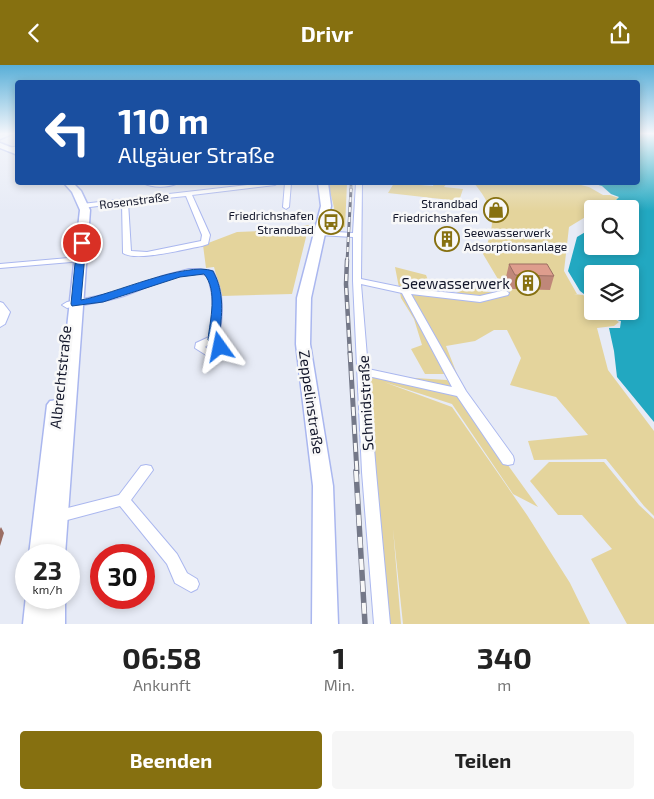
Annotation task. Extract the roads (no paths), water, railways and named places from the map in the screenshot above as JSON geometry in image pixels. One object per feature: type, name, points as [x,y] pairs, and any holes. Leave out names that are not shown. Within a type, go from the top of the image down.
[{"type":"main road","name":"Albrechtstraße","points":[[43,544],[50,518],[76,260],[85,210],[76,191],[70,185]]},
{"type":"main road","name":"Zeppelinstraße","points":[[323,185],[326,207],[304,298],[303,344],[323,486],[326,535],[325,624]]},
{"type":"main road","name":"Albrechtstraße","points":[[50,518],[53,544]]},
{"type":"main road","points":[[36,624],[37,609]]},
{"type":"main road","points":[[52,624],[53,609]]},
{"type":"street","points":[[215,185],[218,189]]},
{"type":"street","name":"Rosenstraße","points":[[82,207],[256,185]]},
{"type":"street","points":[[286,207],[288,185]]},
{"type":"street","name":"Schmidstraße","points":[[359,185],[356,235],[357,281],[369,471],[382,624]]},
{"type":"street","points":[[125,201],[127,253],[147,254],[206,242],[206,235],[188,193]]},
{"type":"street","points":[[319,233],[356,235]]},
{"type":"street","points":[[0,266],[76,260]]},
{"type":"street","points":[[72,304],[103,299],[172,276],[205,271],[210,273],[216,291],[217,306],[213,340]]},
{"type":"street","points":[[357,281],[404,291],[480,299],[505,293]]},
{"type":"street","points":[[404,291],[461,393],[508,460]]},
{"type":"street","points":[[0,324],[5,312],[1,305]]},
{"type":"street","points":[[363,371],[461,393]]},
{"type":"street","points":[[50,518],[123,500],[146,470]]},
{"type":"street","points":[[123,500],[172,559],[182,578],[191,584]]},
{"type":"water","points":[[640,159],[654,159],[654,422],[617,377],[609,328],[620,328],[621,321],[618,320],[639,320],[639,265],[584,265],[584,294],[580,291],[568,271],[577,237],[584,233],[584,255],[639,255],[639,200],[616,200],[619,197],[598,185],[640,185]]},
{"type":"railway","points":[[347,262],[351,189]]},
{"type":"railway","points":[[347,260],[346,284],[350,354]]},
{"type":"railway","points":[[350,353],[357,473]]},
{"type":"railway","points":[[356,471],[365,624]]},
{"type":"place","name":"Strandbad Friedrichshafen","points":[[496,210]]},
{"type":"place","name":"Friedrichshafen Strandbad","points":[[331,222]]},
{"type":"place","name":"Seewasserwerk Adsorptionsanlage","points":[[447,239]]},
{"type":"place","name":"Seewasserwerk","points":[[528,283]]}]
